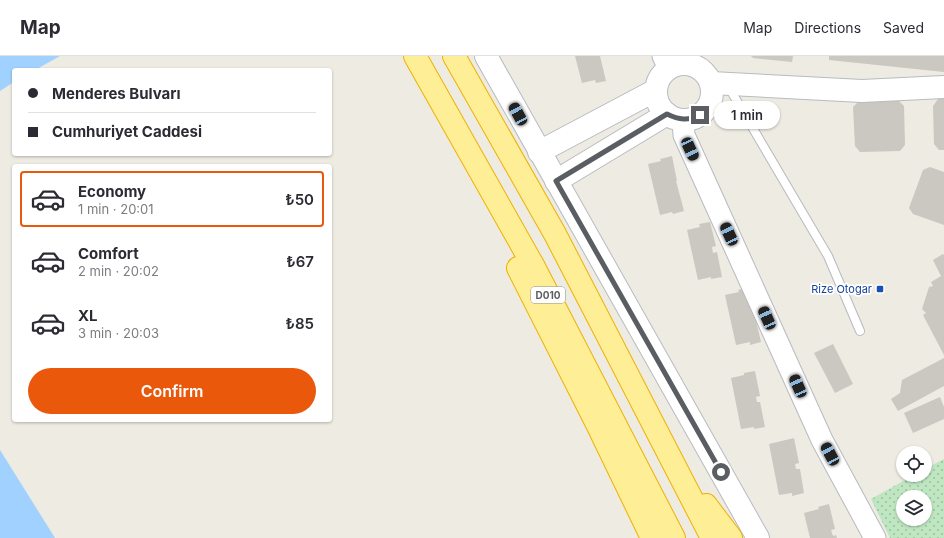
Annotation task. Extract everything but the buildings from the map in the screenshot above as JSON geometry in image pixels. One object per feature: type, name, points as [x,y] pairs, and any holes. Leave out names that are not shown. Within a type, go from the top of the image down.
[{"type":"highway","name":"D010","points":[[415,56],[534,267],[674,538]]},
{"type":"highway","name":"D010","points":[[454,56],[555,234],[712,538]]},
{"type":"highway","points":[[479,168],[492,217],[597,424],[652,538]]},
{"type":"highway","points":[[673,463],[731,538]]},
{"type":"main road","points":[[486,56],[758,538]]},
{"type":"main road","points":[[719,83],[707,108],[700,115],[692,119],[675,117],[661,107],[657,99],[656,90],[666,62],[676,65],[693,65],[719,83],[862,91],[944,87]]},
{"type":"main road","points":[[539,152],[656,90]]},
{"type":"main road","points":[[556,181],[675,117]]},
{"type":"street","points":[[675,117],[822,440],[875,538]]},
{"type":"lane","points":[[719,83],[828,256],[860,331]]},
{"type":"green space","points":[[944,459],[944,538],[890,538],[871,499],[901,482],[932,482],[932,465]]},
{"type":"water","points":[[0,56],[60,56],[39,68],[12,68],[12,83],[0,91]]},
{"type":"water","points":[[0,450],[55,538],[0,538]]},
{"type":"place","name":"Rize Otogar","points":[[880,289]]},
{"type":"route","points":[[700,115],[692,119],[683,120],[667,114],[556,181],[721,472]]}]
